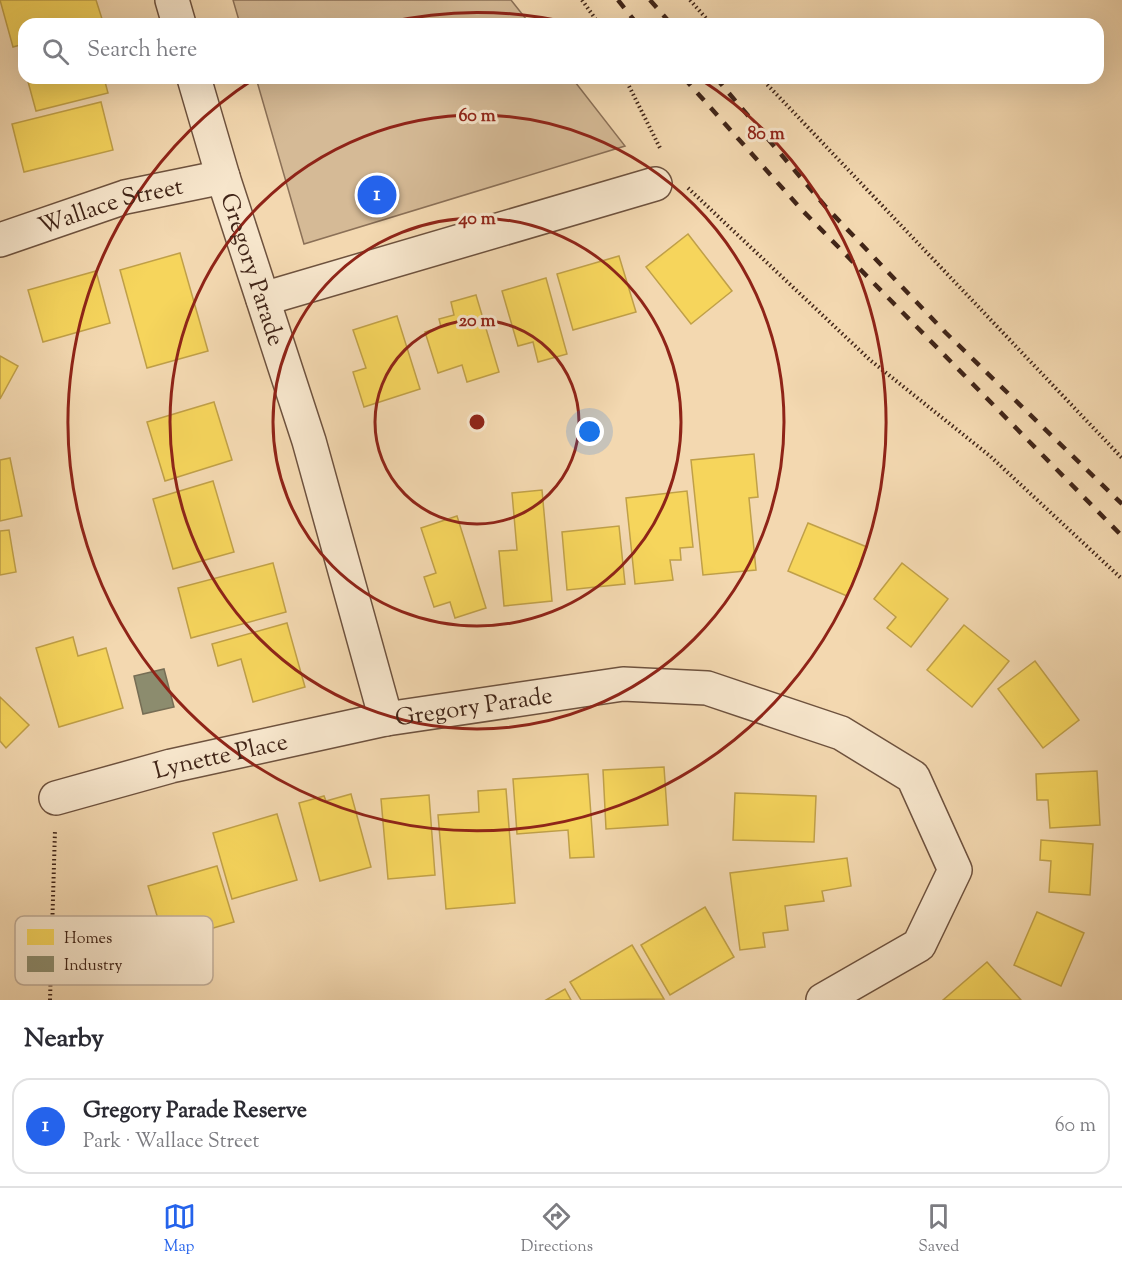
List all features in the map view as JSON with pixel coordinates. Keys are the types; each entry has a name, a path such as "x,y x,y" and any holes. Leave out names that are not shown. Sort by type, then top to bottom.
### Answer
{"street":[{"path":"172,0 177,18"},
{"name":"Gregory Parade","path":"196,84 223,177 309,441 386,719 623,684 707,688 841,733 913,777 955,870 919,945 823,1000"},
{"name":"Wallace Street","path":"0,240 125,197 223,177"},
{"path":"263,299 665,180"},
{"name":"Lynette Place","path":"56,798 171,766 386,719"}],"path":[{"path":"582,0 595,18"},
{"path":"690,0 706,18"},
{"path":"627,84 665,180 870,360 990,456 1122,579"},
{"path":"766,84 1122,458"},
{"path":"52,916 56,798"},
{"path":"50,985 50,1000"}],"shaded area":[{"path":"233,0 511,0 525,18 238,18"},
{"path":"258,84 577,84 625,146 304,244"}],"building: Homes":[{"path":"0,0 96,0 102,18 18,18 18,46 13,47"},
{"path":"29,84 106,84 108,93 36,111"},
{"path":"101,102 113,150 24,172 12,124"},
{"path":"688,234 732,291 691,324 646,267"},
{"path":"180,253 208,351 147,368 120,270"},
{"path":"619,256 636,312 573,330 557,274"},
{"path":"96,271 110,323 43,342 28,290"},
{"path":"546,278 567,354 538,362 533,342 518,346 502,291"},
{"path":"476,295 499,372 467,382 462,365 438,373 425,332 441,327 439,319 454,315 451,302"},
{"path":"397,316 420,389 364,407 353,372 366,368 353,330"},
{"path":"0,356 18,366 0,399"},
{"path":"214,402 232,460 165,481 147,422"},
{"path":"754,454 758,497 749,498 756,570 703,575 691,460"},
{"path":"10,458 22,516 0,521 0,460"},
{"path":"213,481 234,552 173,569 153,499"},
{"path":"542,490 552,601 504,606 499,551 517,550 512,493"},
{"path":"687,491 693,547 680,548 681,560 670,560 673,580 635,584 626,498"},
{"path":"457,516 486,608 455,618 450,602 434,607 424,577 436,573 421,528"},
{"path":"808,523 867,547 847,596 788,571"},
{"path":"619,526 625,584 567,590 562,532"},
{"path":"9,530 16,572 0,575 0,531"},
{"path":"273,563 286,612 191,638 178,588"},
{"path":"902,563 948,599 911,647 887,628 896,617 874,599"},
{"path":"287,623 305,687 253,702 241,659 218,666 212,644"},
{"path":"964,625 1009,661 972,707 927,670"},
{"path":"73,637 78,656 106,648 123,708 59,727 36,648"},
{"path":"1035,661 1079,720 1043,748 998,689"},
{"path":"0,697 29,725 6,748 0,741"},
{"path":"664,767 668,825 606,829 603,770"},
{"path":"1097,771 1100,825 1050,828 1048,800 1037,800 1036,774"},
{"path":"588,774 594,857 570,858 568,830 517,834 513,779"},
{"path":"506,789 515,903 446,909 438,815 479,812 478,791"},
{"path":"735,793 816,796 814,842 733,840"},
{"path":"351,794 371,867 320,881 299,803 324,796 326,801"},
{"path":"429,795 435,875 388,879 381,799"},
{"path":"277,814 297,880 232,899 213,833"},
{"path":"1041,840 1093,844 1090,895 1049,892 1051,861 1040,860"},
{"path":"847,858 851,886 822,891 824,901 785,906 788,930 763,933 765,947 740,950 730,873"},
{"path":"217,866 234,922 213,928 213,916 157,916 148,886"},
{"path":"705,907 734,957 670,995 641,945"},
{"path":"1037,912 1084,933 1061,986 1014,965"},
{"path":"632,945 664,999 581,1000 570,982"},
{"path":"987,962 1021,1000 943,1000"},
{"path":"565,989 571,1000 546,1000"}],"building: Industry":[{"path":"164,669 174,707 143,714 134,676"}],"railway":[{"path":"618,0 632,18"},
{"path":"650,0 666,18"},
{"path":"689,84 802,210 1122,536"},
{"path":"721,84 825,206 946,333 1122,504"}],"place":[{"name":"Gregory Parade Reserve","path":"377,195"}]}
